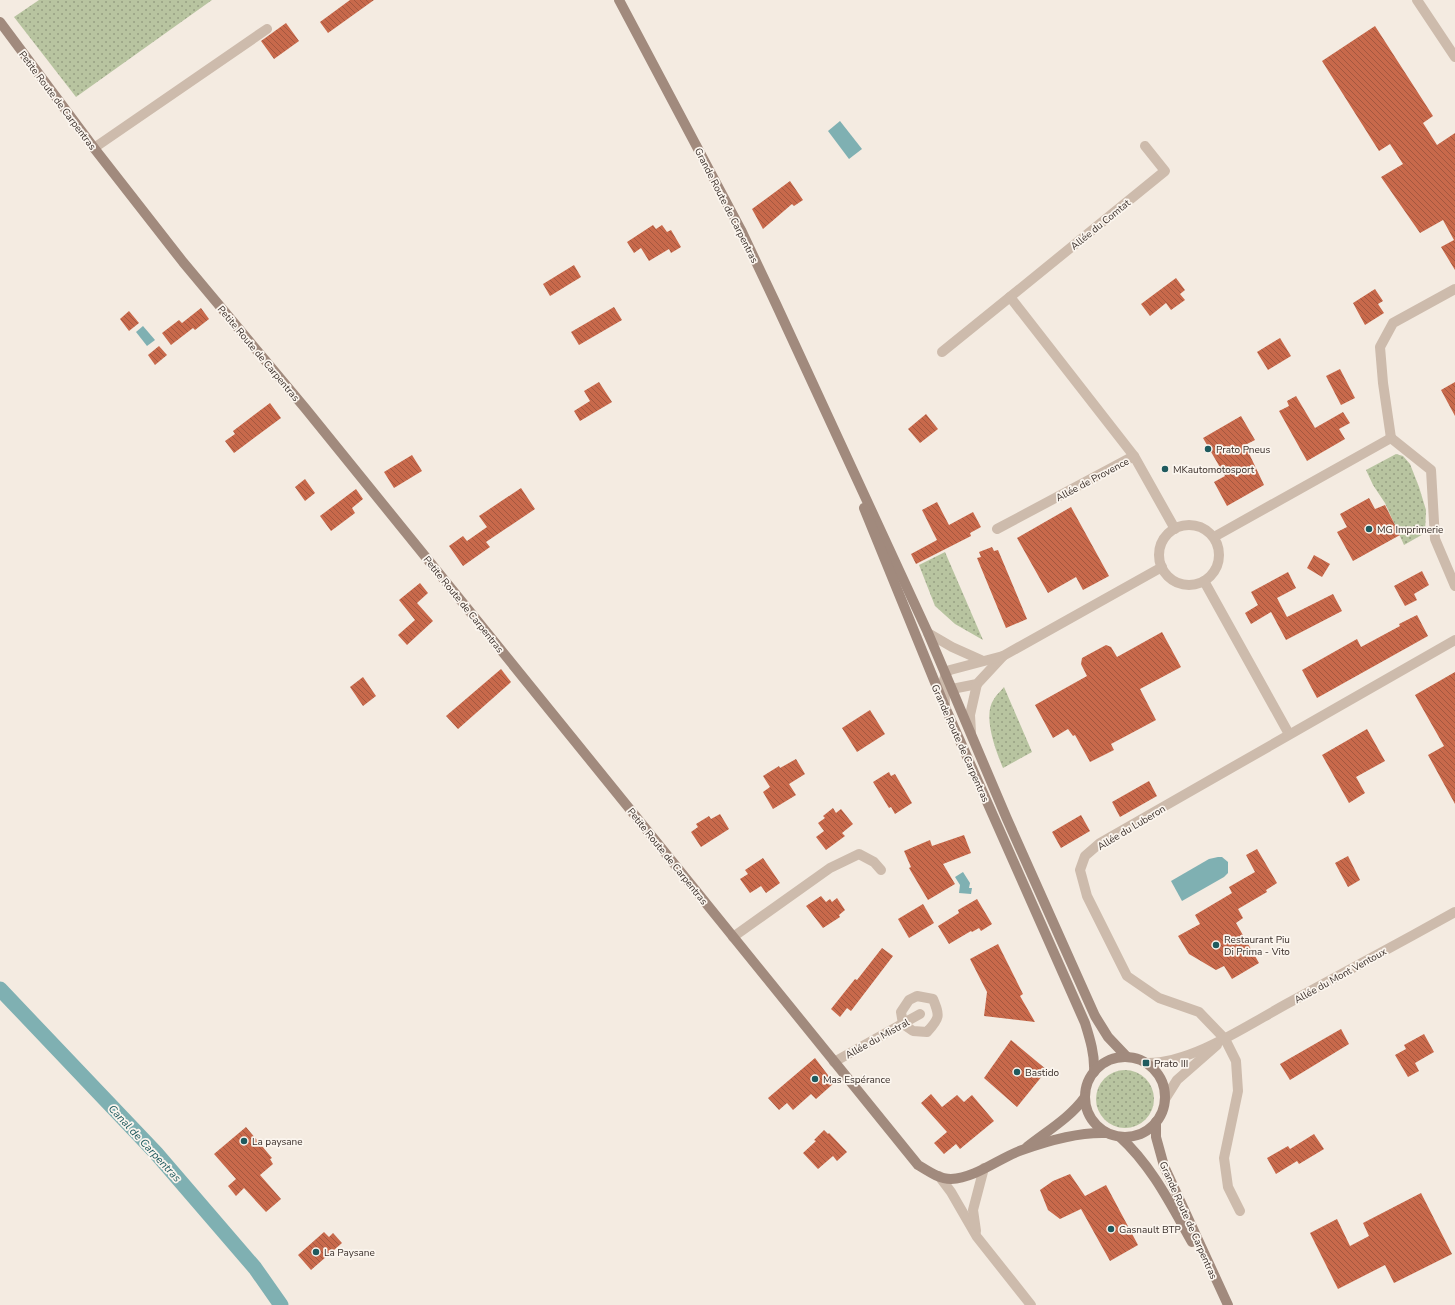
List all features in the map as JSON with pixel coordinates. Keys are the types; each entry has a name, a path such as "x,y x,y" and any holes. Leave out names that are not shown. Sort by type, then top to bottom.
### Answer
{"main road":[{"name":"Grande Route de Carpentras","path":"619,0 741,230 928,632 946,673 948,688 971,732 1094,1016 1108,1037 1127,1057 1146,1063"},
{"name":"Petite Route de Carpentras","path":"0,22 94,148 183,262 305,408 918,1165 939,1176 950,1179 964,1177 1022,1150 1088,1132 1106,1133"},
{"name":"Grande Route de Carpentras","path":"826,413 945,707 1085,1023 1094,1061 1094,1072 1087,1083 1085,1096 1087,1111 1094,1124 1106,1133 1120,1137 1134,1136 1146,1131 1156,1122 1162,1111 1165,1099"},
{"path":"1094,1072 1109,1061 1127,1057"},
{"path":"1146,1063 1157,1073 1163,1085 1165,1099"},
{"name":"Petite Route de Carpentras","path":"1022,1150 1068,1116 1085,1096"},
{"name":"Grande Route de Carpentras","path":"1156,1122 1156,1137 1164,1166 1222,1294"},
{"name":"Grande Route de Carpentras","path":"1120,1137 1137,1152 1151,1172 1228,1305"}],"street":[{"path":"1417,0 1455,57"},
{"path":"94,148 267,29"},
{"name":"Allée du Comtat","path":"942,352 1165,171 1145,146"},
{"path":"1455,289 1393,323 1380,347 1383,383 1391,438 1431,470 1435,539 1455,586"},
{"path":"1010,297 1134,456"},
{"path":"1214,537 1391,438"},
{"name":"Allée de Provence","path":"997,529 1134,456 1175,528"},
{"path":"1183,525 1196,526 1208,531 1214,537 1218,546 1219,556 1217,566 1212,574 1204,581 1194,584 1184,584 1175,581 1167,575 1162,567 1160,549 1168,534 1175,528 1183,525"},
{"path":"971,732 970,714 977,684 1003,656 1162,567"},
{"path":"1204,581 1289,734"},
{"path":"928,632 952,647 982,660"},
{"name":"Allée du Luberon","path":"1240,1211 1228,1187 1224,1158 1238,1091 1236,1061 1225,1039 1200,1012 1159,998 1127,976 1086,896 1080,870 1085,856 1100,843 1455,640"},
{"path":"919,643 948,688 945,707"},
{"path":"946,673 982,660 1003,656"},
{"path":"948,688 977,684"},
{"path":"733,937 830,868 859,854 874,862 881,870"},
{"name":"Allée du Mont Ventoux","path":"1146,1063 1158,1064 1181,1057 1225,1039 1455,912"},
{"name":"Allée du Mistral","path":"834,1062 920,1014"},
{"name":"Allée du Mont Ventoux","path":"1165,1099 1177,1080 1225,1039"},
{"path":"977,1237 973,1210 984,1168"},
{"name":"Petite Route de Carpentras","path":"939,1176 951,1192 977,1237 1031,1305"}],"green space":[{"path":"39,0 212,0 76,97 14,17"},
{"path":"1396,454 1403,456 1410,464 1426,510 1425,533 1404,545 1385,503 1373,485 1366,470"},
{"path":"945,552 983,640 955,624 935,606 919,565"},
{"path":"1004,687 1032,752 1003,768 991,734 989,715 994,699"},
{"path":"1119,1070 1131,1070 1146,1078 1154,1093 1154,1105 1146,1120 1131,1128 1119,1128 1104,1120 1096,1105 1096,1093 1104,1078"}],"water":[{"path":"840,121 862,149 849,159 828,131"},
{"path":"143,326 155,340 147,346 136,332"},
{"path":"1222,857 1228,862 1228,873 1224,877 1182,901 1171,881 1209,859"},
{"path":"963,872 970,883 969,888 972,888 971,894 959,893 960,885 955,877"}],"building":[{"path":"350,0 374,0 328,33 320,22"},
{"path":"286,23 299,41 274,59 261,41"},
{"path":"1375,26 1433,116 1423,123 1437,145 1455,133 1455,270 1441,247 1454,240 1443,220 1420,233 1381,177 1403,164 1390,144 1379,151 1322,61"},
{"path":"790,181 803,200 794,206 792,204 763,229 752,209"},
{"path":"653,225 656,229 662,225 667,232 671,230 681,247 671,253 669,249 649,261 641,248 634,253 627,242"},
{"path":"574,265 581,277 550,296 543,284"},
{"path":"1176,278 1185,290 1180,294 1185,300 1171,310 1166,303 1150,316 1141,304"},
{"path":"1375,289 1383,301 1378,304 1384,313 1365,325 1353,303"},
{"path":"614,307 622,320 579,345 571,332"},
{"path":"201,308 209,319 195,330 193,328 171,345 162,333 179,320 182,323"},
{"path":"129,311 139,323 129,331 120,319"},
{"path":"1280,338 1291,356 1268,370 1257,352"},
{"path":"159,346 167,355 155,365 148,355"},
{"path":"1340,369 1355,398 1341,405 1326,376"},
{"path":"599,382 612,402 580,421 574,411 590,401 584,391"},
{"path":"1455,382 1455,416 1441,390"},
{"path":"1296,396 1315,428 1343,412 1350,423 1339,429 1345,439 1307,461 1279,411 1289,406 1287,401"},
{"path":"270,403 281,418 234,453 225,441 235,434 233,431"},
{"path":"926,414 938,429 920,443 908,429"},
{"path":"1241,416 1255,440 1245,445 1264,485 1227,506 1214,482 1225,476 1203,438"},
{"path":"412,455 422,471 394,488 384,472"},
{"path":"305,479 315,493 305,501 295,487"},
{"path":"521,488 535,509 486,542 490,547 463,566 449,546 463,536 467,541 487,527 479,516"},
{"path":"356,489 363,499 352,508 355,513 331,531 320,516"},
{"name":"MG Imprimerie","path":"1369,498 1375,509 1385,505 1400,535 1353,561 1337,532 1347,527 1340,514"},
{"path":"937,502 949,525 973,512 981,527 970,533 971,536 916,564 911,554 937,540 922,510"},
{"path":"1071,507 1109,576 1083,590 1076,577 1048,593 1017,538"},
{"path":"992,547 994,551 998,550 1027,619 1006,628 977,558 981,557 979,552"},
{"path":"1314,555 1330,564 1322,577 1307,568"},
{"path":"1422,571 1429,585 1414,594 1417,600 1405,606 1394,586"},
{"path":"1288,572 1296,588 1277,598 1287,617 1333,594 1342,611 1286,640 1271,612 1251,624 1245,613 1258,605 1251,592"},
{"path":"420,583 428,593 417,603 433,621 407,645 398,635 415,620 399,600"},
{"path":"1417,615 1428,636 1317,698 1302,670 1357,639 1361,647"},
{"path":"1162,632 1181,667 1140,689 1156,720 1111,744 1114,750 1090,762 1075,735 1073,736 1068,729 1053,738 1035,705 1087,676 1081,664 1082,658 1106,645 1111,647 1117,657"},
{"path":"501,669 511,682 458,729 446,716"},
{"path":"1455,672 1455,804 1428,755 1444,746 1415,695"},
{"path":"363,677 376,696 363,706 350,687"},
{"path":"870,710 885,734 857,752 842,728"},
{"path":"1367,729 1385,761 1356,777 1365,793 1349,803 1322,755"},
{"path":"796,759 805,774 789,784 796,795 773,809 763,792 770,787 763,776 779,766 780,768"},
{"path":"889,772 891,776 895,774 912,803 895,814 891,807 889,808 873,782"},
{"path":"1149,781 1157,796 1120,817 1112,802"},
{"path":"833,808 836,813 841,809 853,824 842,833 845,836 826,850 816,837 824,831 818,823 825,818 823,816"},
{"path":"720,814 729,829 701,847 691,832 698,827 696,824 709,816 711,819"},
{"path":"1081,815 1090,831 1061,848 1052,832"},
{"path":"964,835 971,853 943,864 955,884 928,900 909,868 911,867 904,851 930,840 932,846"},
{"name":"Restaurant Piu Di Prima - Vito","path":"1257,849 1277,883 1266,890 1267,892 1238,909 1243,918 1236,923 1259,963 1232,979 1224,966 1216,970 1189,954 1178,936 1200,924 1195,915 1232,893 1229,887 1255,872 1246,855"},
{"path":"1348,856 1360,880 1348,887 1335,863"},
{"path":"763,858 780,883 766,893 761,886 750,893 740,879 748,874 745,870"},
{"path":"821,896 826,902 830,899 832,902 837,898 845,910 839,915 840,917 823,928 806,906"},
{"path":"977,899 992,924 981,931 979,928 972,932 971,931 949,944 938,926 959,913 958,910"},
{"path":"923,904 934,923 909,938 898,919"},
{"path":"998,944 1023,994 1020,996 1035,1022 984,1016 987,992 970,959"},
{"path":"882,948 893,956 851,1011 847,1008 840,1017 831,1009 855,979 857,980"},
{"path":"1341,1029 1349,1044 1290,1080 1280,1064"},
{"path":"1424,1034 1434,1052 1415,1063 1419,1071 1408,1077 1395,1055 1406,1049 1404,1045"},
{"name":"Bastido","path":"1011,1040 1047,1070 1017,1107 984,1078"},
{"path":"815,1058 834,1083 816,1099 811,1094 793,1110 787,1103 779,1110 768,1098"},
{"path":"931,1094 942,1107 957,1095 964,1102 972,1095 994,1121 960,1149 956,1144 944,1154 934,1143 947,1132 921,1103"},
{"path":"246,1127 272,1158 270,1159 273,1164 260,1175 281,1199 266,1212 244,1188 236,1196 228,1186 236,1179 214,1154"},
{"path":"824,1130 828,1134 829,1133 847,1152 837,1161 833,1156 818,1169 803,1153 816,1141 814,1140"},
{"path":"1314,1134 1324,1149 1299,1164 1297,1161 1276,1174 1267,1158 1288,1146 1290,1149"},
{"name":"Gasnault BTP","path":"1070,1174 1085,1196 1106,1185 1138,1245 1110,1261 1081,1209 1060,1219 1048,1210 1040,1190 1053,1181"},
{"path":"1421,1193 1452,1254 1394,1283 1385,1265 1338,1289 1310,1233 1337,1219 1350,1246 1369,1236 1363,1223"},
{"name":"La Paysane","path":"324,1232 329,1237 333,1233 342,1243 311,1270 298,1255"}],"waterway":[{"name":"Canal de Carpentras","path":"0,989 156,1153 255,1268 281,1305"}],"place":[{"name":"Prato Pneus","path":"1208,449"},
{"name":"MKautomotosport","path":"1165,469"},
{"name":"MG Imprimerie","path":"1369,529"},
{"name":"Restaurant Piu Di Prima - Vito","path":"1216,945"},
{"name":"Prato III","path":"1146,1063"},
{"name":"Bastido","path":"1017,1072"},
{"name":"Mas Espérance","path":"815,1079"},
{"name":"La paysane","path":"244,1141"},
{"name":"Gasnault BTP","path":"1111,1229"},
{"name":"La Paysane","path":"316,1252"}]}
